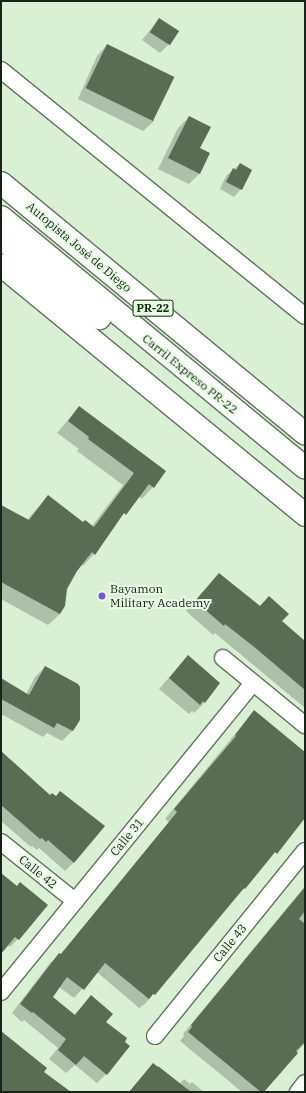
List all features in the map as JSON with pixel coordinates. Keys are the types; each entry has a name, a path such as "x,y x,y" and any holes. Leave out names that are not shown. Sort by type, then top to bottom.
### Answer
{"highway":[{"name":"Autopista José de Diego","path":"1,183 305,434"},
{"name":"Carril Expreso PR-22","path":"1,217 305,468"},
{"name":"Carril Expreso PR-22","path":"1,238 71,296 305,481"},
{"path":"1,265 305,515"}],"street":[{"path":"1,70 305,316"},
{"path":"223,658 305,725"},
{"name":"Calle 31","path":"1,992 253,683"},
{"name":"Calle 42","path":"1,842 75,901"},
{"name":"Calle 43","path":"155,1036 305,851"},
{"path":"298,1092 305,1083"}],"building":[{"path":"159,18 179,31 170,45 150,32"},
{"path":"107,44 174,77 153,121 86,88"},
{"path":"189,116 211,127 200,148 210,153 200,174 168,158"},
{"path":"240,163 252,170 242,190 226,182 233,168 236,170"},
{"path":"79,406 166,471 154,488 149,484 126,515 124,513 95,555 92,552 77,571 67,589 65,606 60,614 1,582 1,505 29,520 48,495 83,522 85,520 94,527 134,473 88,439 89,437 68,421"},
{"path":"219,573 260,606 269,596 289,614 282,621 305,641 305,690 253,646 225,624 224,626 195,601"},
{"path":"188,655 220,683 205,703 203,701 200,705 169,678"},
{"path":"45,666 78,684 80,687 80,720 73,731 57,723 54,728 1,699 1,678 29,695"},
{"path":"254,710 305,752 305,818 277,854 275,852 155,995 153,994 149,999 105,963 84,990 67,977 53,997 75,1015 91,995 113,1014 106,1022 127,1038 125,1042 130,1046 107,1075 84,1056 76,1065 58,1050 66,1039 33,1012 32,1013 20,1004 59,953 61,954 177,812 174,809 236,736 235,735"},
{"path":"1,751 50,795 52,793 56,796 60,791 105,826 74,863 48,840 46,842 42,838 40,839 1,805"},
{"path":"1,873 17,886 20,882 48,905 19,940 15,937 1,954"},
{"path":"305,887 305,911 299,919 305,924 305,1042 296,1051 298,1053 264,1092 261,1092 188,1032 192,1027 191,1025"},
{"path":"1,1031 47,1068 44,1072 71,1092 1,1092"},
{"path":"153,1063 158,1066 191,1092 129,1092"}],"place":[{"name":"Bayamon Military Academy","path":"102,596"}]}
